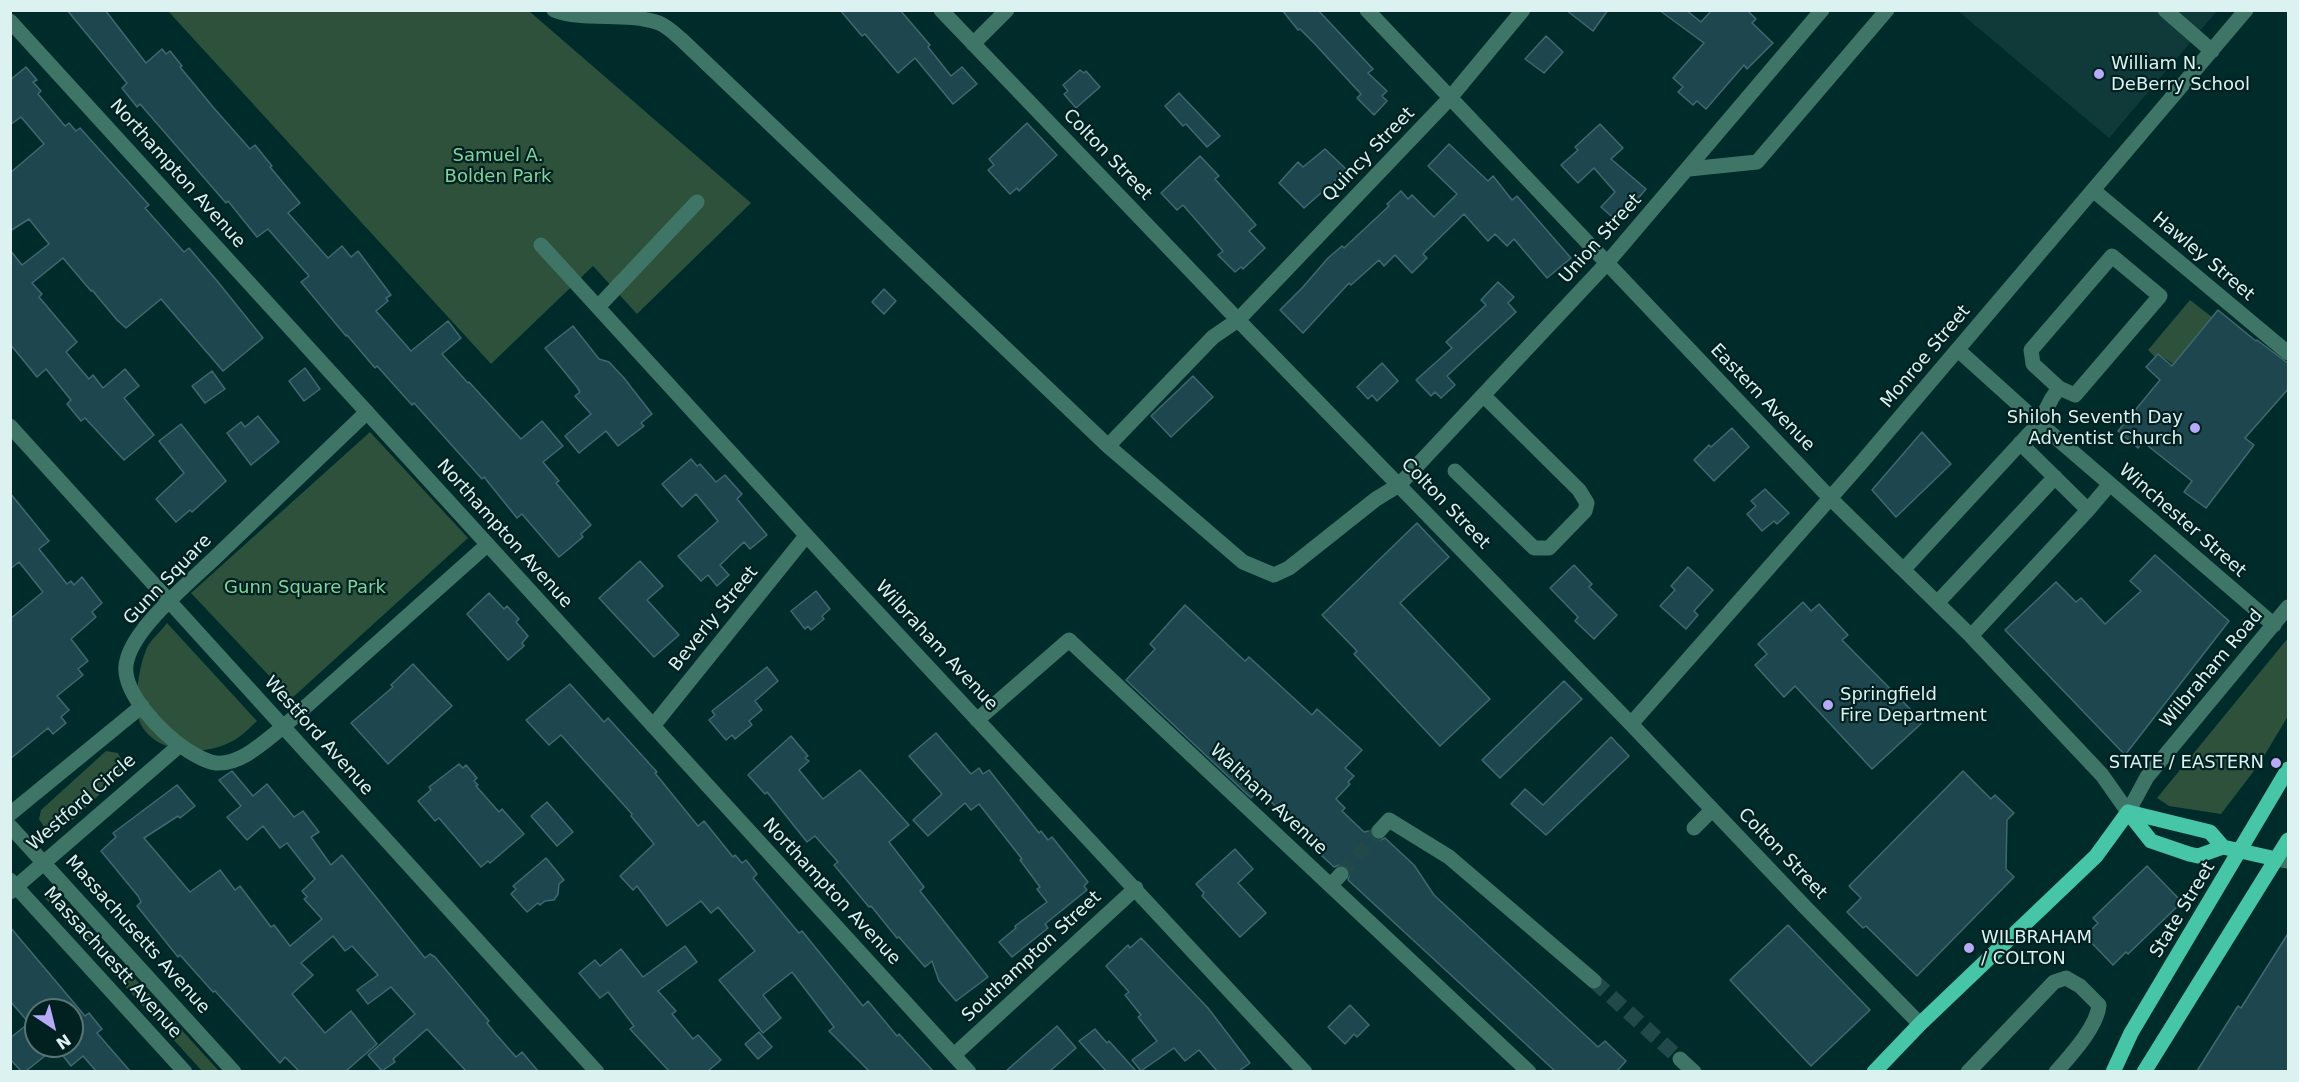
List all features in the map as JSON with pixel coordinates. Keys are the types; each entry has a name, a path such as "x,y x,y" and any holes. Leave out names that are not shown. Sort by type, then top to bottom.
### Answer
{"main road":[{"name":"State Street","path":"2113,1071 2131,1033 2289,769"},
{"name":"Eastern Avenue","path":"2128,812 2151,841 2198,856 2223,847 2282,860"},
{"name":"Eastern Avenue","path":"2128,812 2210,832 2223,847"},
{"name":"Wilbraham Road","path":"1874,1071 2096,856 2128,812"},
{"path":"2144,1071 2282,860 2289,840"}],"street":[{"path":"10,14 14,10"},
{"path":"554,10 565,14 633,13 660,23 682,40 1108,446"},
{"name":"Colton Street","path":"941,10 1920,1024"},
{"path":"974,44 1007,10"},
{"name":"Eastern Avenue","path":"1367,10 1830,498 1971,636 2102,775 2128,812"},
{"name":"Quincy Street","path":"1108,446 1213,337 1238,320 1450,98 1523,10"},
{"name":"Union Street","path":"1108,446 1244,562 1274,575 1289,568 1376,499 1399,485 1607,263 1822,10"},
{"path":"1689,169 1757,162 1887,10"},
{"path":"2165,10 2212,51"},
{"name":"Monroe Street","path":"1631,724 1958,350 2246,10"},
{"name":"Northampton Avenue","path":"10,21 969,1071"},
{"name":"Hawley Street","path":"2093,190 2289,353"},
{"path":"598,307 697,202"},
{"name":"Wilbraham Avenue","path":"541,245 806,536 1305,1071"},
{"path":"2112,256 2160,296 2075,395 2060,388 2033,364 2031,350 2112,256"},
{"name":"Winchester Street","path":"1958,350 2039,423 2274,625"},
{"path":"1904,569 2039,423 2060,388"},
{"path":"1455,471 1534,548 1549,548 1585,511 1587,503 1579,490 1483,395"},
{"name":"Gunn Square","path":"367,412 170,602 139,636 127,660 127,677 141,706 158,726 180,745 208,761 217,763 226,762 258,747 487,545"},
{"name":"Westford Avenue","path":"10,426 597,1071"},
{"path":"2020,443 2088,510"},
{"path":"1938,602 2055,477"},
{"path":"1971,636 2110,484"},
{"name":"Beverly Street","path":"653,726 806,536"},
{"name":"Wilbraham Road","path":"2128,812 2147,777 2289,607"},
{"name":"Waltham Avenue","path":"977,720 1069,640 1336,879 1529,1071"},
{"name":"Westford Circle","path":"10,814 141,706"},
{"name":"Westford Circle","path":"12,886 44,862 180,745"},
{"path":"1694,828 1712,810"},
{"path":"1379,831 1389,820 1449,857 1594,981"},
{"name":"Massachusetts Avenue","path":"10,826 234,1071"},
{"name":"Massachuestt Avenue","path":"12,886 185,1071"},
{"name":"Southampton Street","path":"954,1055 1136,888"},
{"path":"1968,1071 2055,982 2066,978 2080,986 2098,1005 2098,1016 2072,1055 2056,1071"},
{"path":"1680,1059 1694,1071"}],"shaded area":[{"name":"William N. DeBerry School","path":"1958,11 2217,11 2109,138"}],"green space":[{"name":"Samuel A. Bolden Park","path":"168,11 529,11 751,203 637,314 593,266 491,364"},
{"path":"2190,300 2212,317 2173,364 2158,354 2155,357 2148,350"},
{"name":"Gunn Square Park","path":"370,432 468,538 291,699 191,593"},
{"path":"167,623 257,721 225,745 198,751 172,748 149,735 141,725 138,717 137,696 142,661 149,644"},
{"path":"2288,638 2288,716 2260,763 2221,814 2169,806 2157,798"},
{"path":"106,751 118,753 122,761 122,773 75,818 56,832 44,827 39,819 41,810"},
{"path":"51,889 59,895 219,1071 202,1071 43,896"}],"building":[{"path":"67,10 105,10 146,63 162,49 166,54 170,51 182,66 180,67 250,149 255,145 272,166 270,167 300,203 288,213 328,258 342,246 351,257 358,251 391,295 386,298 388,301 376,311 411,351 448,321 461,338 442,354 468,383 521,439 542,421 563,446 543,462 559,481 556,483 591,525 581,534 583,537 559,557 522,514 517,518 484,477 482,479 414,403 412,405 346,336 301,282 309,276 268,229 257,237 228,201 226,203 140,104 137,107 122,88 127,83"},
{"path":"840,10 900,10 930,45 928,47 951,76 962,67 977,84 953,104 915,58 898,73 865,34 862,36"},
{"path":"1282,10 1318,10 1373,69 1368,73 1387,91 1382,96 1387,101 1374,115 1357,98 1361,94 1314,43 1300,29 1298,30"},
{"path":"1566,10 1608,10 1593,31"},
{"path":"1659,10 1686,10 1701,22 1712,10 1747,10 1756,19 1752,23 1773,43 1747,69 1744,65 1706,109 1697,101 1693,105 1678,92 1683,87 1673,78 1704,43"},
{"path":"1546,36 1563,52 1544,73 1525,59"},
{"path":"26,67 37,80 33,82 41,91 38,94 65,126 69,123 76,131 80,128 149,205 145,208 184,252 189,248 263,338 223,371 161,299 126,328 63,258 32,283 42,294 39,297 77,342 66,352 89,379 93,375 103,388 125,369 139,386 124,398 154,435 124,460 85,418 81,421 67,404 71,400 46,369 37,377 10,344 10,250 22,265 49,244 29,219 10,231 10,173 44,144 21,117 10,125 10,80"},
{"path":"1080,70 1084,73 1086,71 1100,87 1076,108 1064,94 1068,91 1063,85"},
{"path":"1179,93 1220,136 1207,147 1165,106"},
{"path":"1027,123 1057,155 1019,191 1017,188 1010,194 988,170 994,165 989,159"},
{"path":"1600,124 1623,148 1611,159 1646,189 1618,222 1601,207 1615,192 1594,168 1578,183 1561,165 1578,150 1575,147"},
{"path":"1449,144 1488,181 1493,176 1512,200 1517,196 1571,258 1547,278 1514,239 1507,246 1495,234 1488,241 1464,214 1423,254 1427,258 1412,273 1395,255 1384,266 1379,260 1351,285 1349,283 1303,333 1280,310 1328,258 1342,246 1344,248 1389,206 1387,204 1401,191 1408,199 1412,195 1434,217 1457,194 1428,166"},
{"path":"1325,149 1347,170 1304,208 1279,183 1298,162 1303,167"},
{"path":"1200,156 1219,176 1215,179 1256,225 1249,231 1265,248 1243,269 1241,267 1235,272 1218,255 1223,251 1183,205 1177,210 1161,193"},
{"path":"1498,282 1514,297 1508,303 1516,312 1447,376 1455,385 1441,398 1435,392 1431,396 1416,380 1452,348 1446,342 1486,305 1481,300"},
{"path":"884,289 896,301 884,314 872,302"},
{"path":"2218,310 2289,364 2289,388 2245,438 2254,445 2206,508 2184,492 2192,481 2143,442 2138,448 2118,431 2160,380 2146,367 2158,354 2172,366"},
{"path":"573,326 599,359 609,362 624,378 652,414 641,423 644,426 618,446 606,431 579,453 565,436 591,414 575,396 580,392 577,387 545,348"},
{"path":"1382,363 1398,381 1377,401 1372,395 1368,399 1357,387"},
{"path":"305,368 320,389 304,401 289,381"},
{"path":"212,371 225,389 205,403 192,386"},
{"path":"1193,376 1213,397 1171,437 1151,416"},
{"path":"258,416 279,442 251,465 227,433 241,422 245,427"},
{"path":"181,424 226,481 192,512 190,510 176,522 156,499 184,473 159,441"},
{"path":"1732,428 1749,447 1714,481 1694,460 1709,445 1711,447"},
{"path":"1922,432 1951,464 1896,517 1872,490"},
{"path":"691,459 697,466 700,464 716,482 725,475 742,494 737,499 767,535 750,549 744,542 720,565 729,575 717,586 708,575 701,581 678,556 718,521 696,494 682,507 662,484"},
{"path":"1765,489 1789,513 1777,524 1774,521 1762,531 1747,514 1756,506 1751,501"},
{"path":"10,493 49,541 39,549 67,584 71,581 74,585 82,577 102,603 92,612 96,617 71,639 88,661 78,669 83,675 57,696 69,710 61,717 66,723 53,734 48,728 10,759 10,619 43,592 19,562 10,569"},
{"path":"1417,523 1449,557 1400,603 1490,699 1440,746 1354,654 1357,651 1322,615"},
{"path":"2155,555 2229,621 2125,755 2005,630 2056,582 2076,602 2081,598 2105,624 2141,591 2130,581"},
{"path":"640,561 663,586 647,600 679,635 654,657 599,598"},
{"path":"1574,565 1592,584 1589,587 1617,615 1594,639 1575,621 1578,617 1550,588"},
{"path":"1688,567 1713,590 1694,611 1698,615 1686,629 1660,606 1675,590 1671,586"},
{"path":"816,591 830,609 822,616 824,619 811,630 808,626 805,629 791,611"},
{"path":"489,593 504,609 507,606 519,619 516,622 528,636 522,643 524,646 508,660 467,614"},
{"path":"1803,602 1811,611 1819,604 1848,635 1842,640 1923,722 1872,769 1795,686 1784,697 1755,665 1767,654 1758,644"},
{"path":"1185,605 1245,661 1249,657 1312,715 1317,709 1362,750 1345,768 1354,776 1336,799 1345,808 1342,811 1364,832 1369,831 1373,839 1378,841 1385,838 1414,865 1434,895 1598,1047 1605,1041 1626,1061 1617,1071 1555,1071 1348,880 1350,872 1347,866 1342,864 1334,867 1309,844 1312,840 1258,790 1251,798 1126,680 1155,649 1150,644"},
{"path":"413,664 452,706 388,764 351,723 393,687 391,685"},
{"path":"767,667 778,681 755,701 762,710 749,721 752,725 735,739 732,735 726,740 709,720 715,715 712,711"},
{"path":"1564,681 1582,699 1500,778 1482,760"},
{"path":"570,684 604,722 608,718 657,772 655,773 698,826 704,821 733,857 735,855 742,863 746,860 757,874 753,878 799,933 802,931 863,1006 868,1001 897,1036 899,1034 933,1071 869,1071 829,1031 834,1027 792,972 763,995 781,1018 763,1033 719,980 755,951 718,907 711,913 701,901 667,926 637,886 633,890 620,876 654,844 631,816 632,814 561,735 549,745 526,720"},
{"path":"936,733 971,774 979,768 983,774 989,770 1039,833 1041,831 1048,840 1052,837 1088,882 1084,886 1087,890 1045,924 1048,928 1012,957 999,942 1016,928 1015,926 1047,902 1037,889 1040,887 1020,860 1022,859 979,804 971,810 965,803 928,836 913,820 942,794 909,756"},
{"path":"791,736 808,756 805,758 809,761 799,770 823,799 860,770 909,825 889,842 924,887 920,891 988,977 956,1001 939,981 932,961 925,967 871,906 869,907 834,865 838,862 815,836 807,842 767,792 765,794 748,775"},
{"path":"1611,737 1629,756 1546,835 1511,804 1525,789 1543,805"},
{"path":"459,764 463,768 466,765 477,778 474,781 478,785 476,786 499,812 502,809 524,834 490,863 488,861 481,867 439,818 435,821 418,801 431,790 429,787"},
{"path":"232,771 253,796 267,784 294,817 303,811 319,832 311,837 331,865 342,855 425,958 430,954 435,957 516,1057 522,1052 538,1071 466,1071 427,1029 393,1059 395,1062 382,1071 368,1055 415,1014 391,987 368,1004 357,990 378,975 352,946 345,951 333,936 301,963 313,975 292,994 325,1033 351,1011 377,1044 346,1071 299,1071 285,1057 280,1063 215,991 213,992 180,955 178,957 137,906 141,902 138,896 101,851 116,837 113,833 177,785 195,806 180,818 178,816 144,838 190,892 220,870 235,890 240,886 271,927 274,925 290,946 322,919 304,899 307,897 302,891 315,879 287,843 280,848 263,826 247,840 227,817 241,806 219,780"},
{"path":"1963,771 1991,799 1995,795 2014,813 2007,820 2006,869 2014,877 1917,976 1866,926 1863,928 1847,912 1861,898 1849,886"},
{"path":"547,802 573,832 557,846 531,816"},
{"path":"1235,849 1253,869 1238,883 1266,913 1240,937 1202,896 1204,893 1196,884"},
{"path":"546,858 564,880 559,884 558,894 554,900 545,901 540,905 538,903 527,912 511,894 516,889 513,886"},
{"path":"2147,866 2182,902 2128,954 2126,952 2113,965 2085,936 2098,923 2093,918"},
{"path":"1788,925 1870,1010 1811,1066 1730,980"},
{"path":"10,927 70,998 24,998 24,1017 10,1001"},
{"path":"2289,932 2289,1071 2197,1071 2238,1006 2241,1008"},
{"path":"1141,938 1208,1008 1250,1063 1239,1071 1217,1071 1199,1050 1185,1061 1174,1048 1141,1071 1132,1060 1157,1041 1138,1017 1141,1015 1125,995 1129,992 1106,966 1128,945 1130,948"},
{"path":"685,946 697,962 658,991 676,1011 672,1014 693,1039 698,1035 721,1060 708,1071 669,1071 630,1029 634,1026 608,992 600,998 579,973 595,960 600,966 621,949 643,977"},
{"path":"1350,1005 1369,1025 1357,1037 1354,1034 1345,1044 1328,1027"},
{"path":"89,1013 102,1029 97,1033 130,1071 96,1071 84,1057 84,1015"},
{"path":"1057,1026 1076,1048 1050,1071 1006,1071"},
{"path":"24,1027 24,1058 42,1058 26,1071 21,1071 10,1059 10,1038"},
{"path":"1095,1029 1136,1071 1106,1071 1079,1041"},
{"path":"759,1032 772,1047 758,1059 745,1044"},
{"path":"65,1058 81,1058 71,1066"}],"tunnel":[{"path":"1341,874 1379,831"},
{"path":"1594,981 1680,1059"}],"place":[{"name":"William N. DeBerry School","path":"2099,74"},
{"name":"Shiloh Seventh Day Adventist Church","path":"2195,428"},
{"name":"Springfield Fire Department","path":"1828,705"},
{"name":"STATE / EASTERN","path":"2276,763"},
{"name":"WILBRAHAM / COLTON","path":"1969,948"}]}
